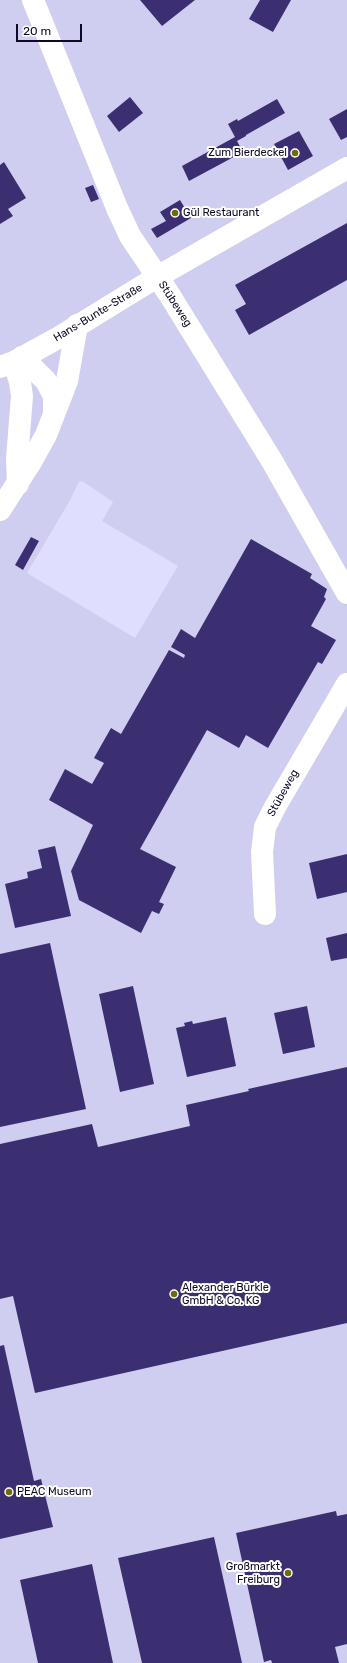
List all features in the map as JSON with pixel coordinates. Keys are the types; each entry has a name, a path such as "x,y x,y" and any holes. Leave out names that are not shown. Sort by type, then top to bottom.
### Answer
{"street":[{"name":"Stübeweg","path":"33,0 117,208 130,236 188,323 272,460 347,593"},
{"name":"Hans-Bunte-Straße","path":"0,379 12,362 347,168"},
{"path":"0,510 18,484 46,435 67,381 77,325"},
{"path":"12,362 46,381 54,396 54,415"},
{"path":"12,362 20,382 22,396 17,459 18,484"},
{"path":"0,441 17,459"},
{"name":"Stübeweg","path":"265,914 262,852 265,827 274,807 347,684"}],"shaded area":[{"path":"0,0 347,0 347,1663 0,1663","holes":["82,481 113,502 102,521 178,566 135,638 27,573 69,502 79,482","31,537 39,542 23,570 15,565"]}],"building":[{"path":"140,0 195,0 162,26"},
{"path":"260,0 291,0 273,32 249,19"},
{"path":"130,97 143,113 119,132 107,116"},
{"path":"277,99 285,113 237,141 243,152 189,181 182,166 235,137 228,124 237,119 238,121"},
{"path":"347,109 347,137 341,140 329,119"},
{"path":"299,131 313,156 288,170 274,144"},
{"path":"4,162 26,198 8,209 13,216 0,224 0,165"},
{"path":"93,185 99,199 91,202 85,188"},
{"path":"180,200 191,218 157,238 151,229 166,221 160,212"},
{"path":"347,223 347,280 249,335 235,310 246,304 235,285"},
{"path":"31,537 39,541 23,570 15,565"},
{"path":"251,539 312,574 310,578 327,589 324,597 326,599 311,626 336,640 322,664 318,662 268,748 246,735 239,748 207,730 140,849 176,867 159,902 164,904 159,914 152,911 141,933 79,900 71,871 93,825 49,800 65,769 92,784 104,763 94,758 111,728 121,734 169,650 184,658 185,655 171,647 181,629 195,638"},
{"path":"55,846 71,916 15,928 5,884 28,878 27,872 42,868 38,850"},
{"path":"347,854 347,892 317,899 309,863"},
{"path":"347,933 347,958 331,961 326,938"},
{"path":"50,943 86,1109 0,1127 0,954"},
{"path":"133,986 154,1084 120,1092 99,994"},
{"path":"307,1006 315,1047 283,1054 274,1013"},
{"path":"226,1017 236,1066 187,1077 176,1028 185,1026 184,1023 192,1021 193,1024"},
{"path":"347,1067 347,1323 35,1393 13,1296 0,1299 0,1144 92,1124 98,1147 190,1126 186,1105 249,1091 248,1089"},
{"path":"4,1345 34,1481 41,1479 53,1527 0,1539 0,1346"},
{"path":"336,1511 337,1516 347,1514 347,1644 335,1647 339,1663 272,1663 271,1660 264,1662 236,1533"},
{"path":"214,1537 242,1663 142,1663 118,1558"},
{"path":"92,1564 113,1663 38,1663 20,1580"}],"place":[{"name":"Zum Bierdeckel","path":"295,153"},
{"name":"Gül Restaurant","path":"175,213"},
{"name":"Alexander Bürkle GmbH & Co. KG","path":"174,1294"},
{"name":"PEAC Museum","path":"9,1492"},
{"name":"Großmarkt Freiburg","path":"288,1573"}]}
